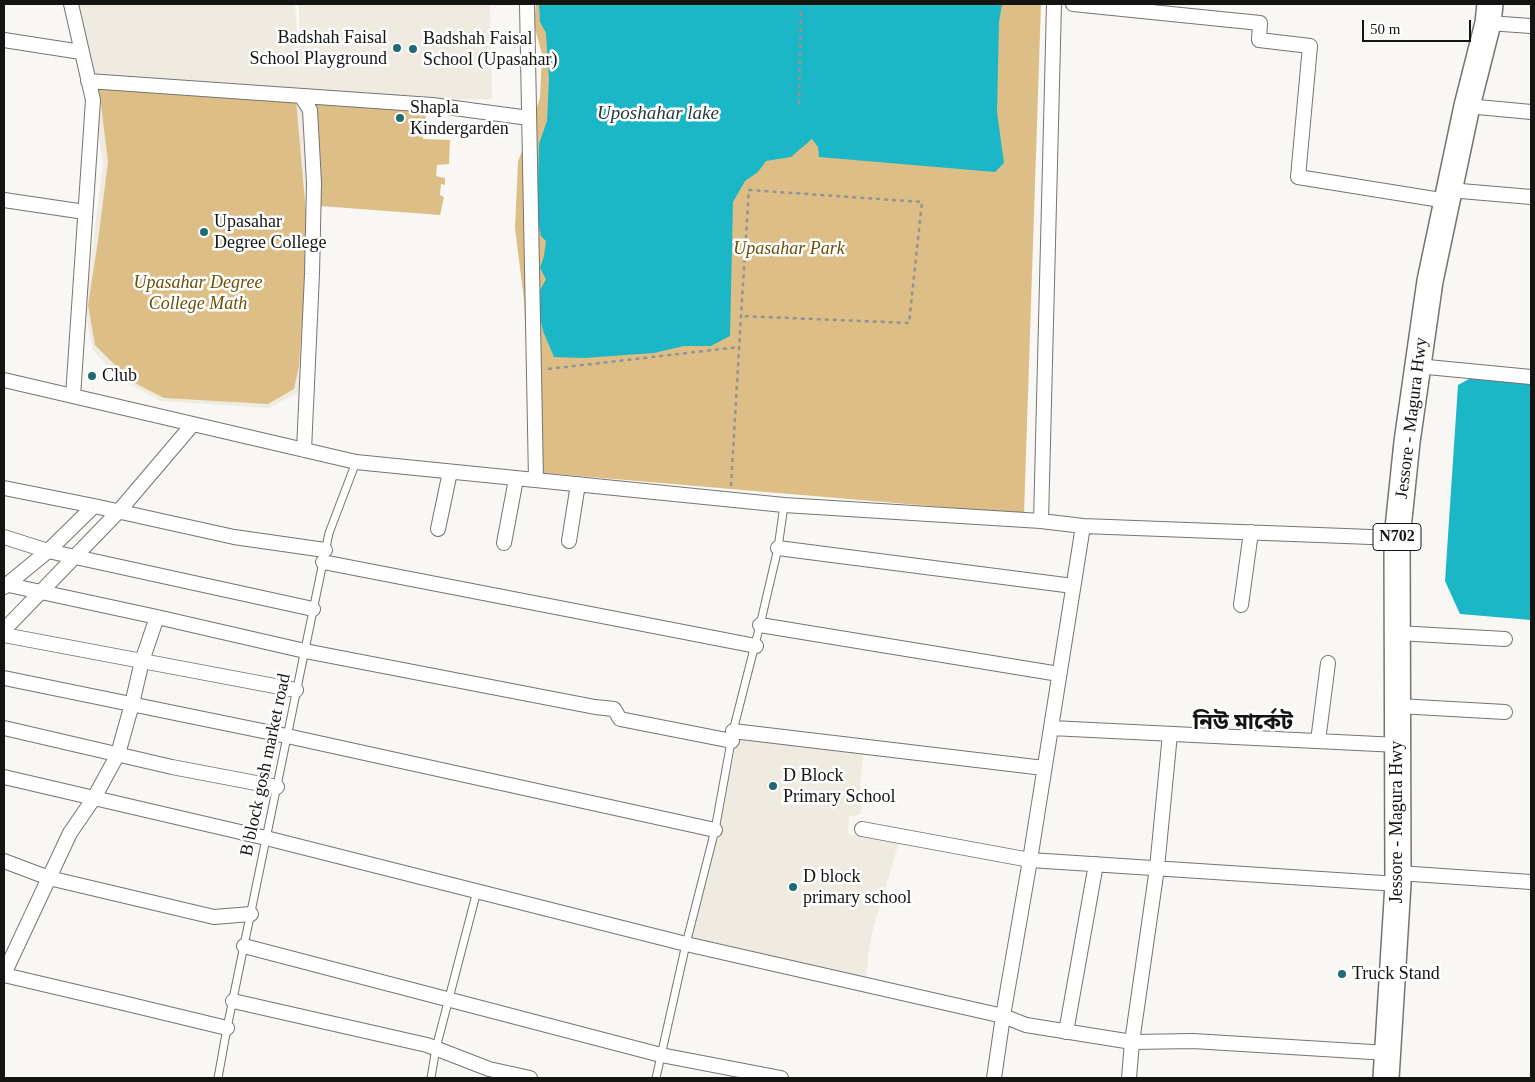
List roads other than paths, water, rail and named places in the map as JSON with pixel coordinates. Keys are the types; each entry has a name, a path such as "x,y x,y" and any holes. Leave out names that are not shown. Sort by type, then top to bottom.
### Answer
{"highway":[{"name":"Jessore - Magura Hwy","path":"1386,1078 1398,878 1397,538 1407,442 1430,281 1489,13"}],"street":[{"path":"71,4 93,100 73,396"},
{"path":"527,4 536,480"},
{"path":"1041,521 1054,4"},
{"path":"1073,4 1260,23 1259,40 1310,46 1298,177 1448,195 1531,197"},
{"path":"1489,13 1531,26"},
{"path":"4,40 81,52"},
{"path":"88,81 432,105 529,118"},
{"path":"301,96 310,110 314,184 304,450"},
{"path":"1467,106 1531,112"},
{"path":"4,200 85,212"},
{"path":"1417,366 1531,376"},
{"path":"4,380 356,462 784,505 1041,521 1083,526 1397,538"},
{"path":"4,630 119,511 193,424"},
{"path":"438,529 450,472"},
{"path":"504,543 516,479"},
{"path":"569,541 578,484"},
{"path":"4,488 756,646"},
{"path":"5,585 48,551 94,506"},
{"path":"994,1078 1083,526"},
{"path":"1242,604 1251,532"},
{"path":"4,537 48,551 313,609"},
{"path":"778,548 1073,586"},
{"path":"5,585 157,616 305,651 595,708 614,710 620,718 733,736 1044,768"},
{"path":"157,616 142,661 118,754 94,798 70,833 4,974 227,1028"},
{"path":"760,625 1060,674"},
{"path":"1397,633 1505,639"},
{"path":"4,635 296,690"},
{"path":"1318,741 1328,663"},
{"path":"4,678 287,736 715,830"},
{"path":"1398,706 1505,712"},
{"path":"4,728 172,767 277,787"},
{"path":"1051,728 1398,745"},
{"path":"1129,1078 1132,1042 1157,868 1170,734"},
{"path":"4,777 266,838 686,944 1003,1016 1026,1025 1132,1042 1193,1041 1388,1053"},
{"path":"862,829 1030,860 1157,868 1531,882"},
{"path":"4,861 49,878 214,917 251,914"},
{"path":"1066,1032 1096,864"},
{"path":"244,946 661,1056 781,1078"},
{"path":"232,1001 436,1048 489,1068 530,1078"}],"lane":[{"name":"B block gosh market road","path":"218,1078 232,1001 329,533 356,462"},
{"path":"656,1078 686,944 715,830 733,736 778,548 784,505"},
{"path":"431,1078 436,1048 476,891"}],"water":[{"name":"Uposhahar lake","path":"539,4 1002,4 999,22 997,112 1004,163 995,172 819,157 818,147 812,139 791,157 766,161 758,172 745,181 733,202 730,336 711,346 684,346 654,353 584,358 554,357 543,331 536,298 546,279 540,268 546,241 541,236 535,193 538,184 539,144 547,121 549,79 546,33 540,22"},
{"path":"1469,379 1531,380 1531,620 1460,614 1445,581 1458,385"}],"place":[{"name":"Badshah Faisal School Playground","path":"397,48"},
{"name":"Badshah Faisal School (Upasahar)","path":"413,49"},
{"name":"Shapla Kindergarden","path":"400,118"},
{"name":"Upasahar Degree College","path":"204,232"},
{"name":"Club","path":"92,376"},
{"name":"D Block Primary School","path":"773,786"},
{"name":"D block primary school","path":"793,887"},
{"name":"Truck Stand","path":"1342,974"}],"district":[{"name":"নিউ মার্কেট","path":"1243,723"}],"park label":[{"name":"Upasahar Park","path":"789,249"},
{"name":"Upasahar Degree College Math","path":"198,293"}]}
